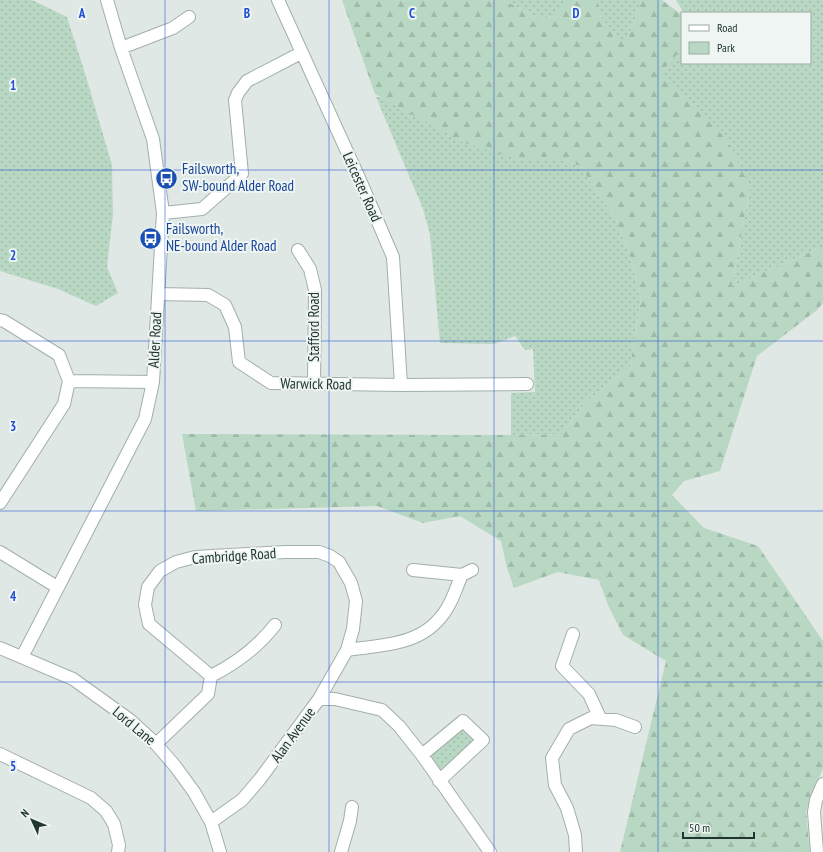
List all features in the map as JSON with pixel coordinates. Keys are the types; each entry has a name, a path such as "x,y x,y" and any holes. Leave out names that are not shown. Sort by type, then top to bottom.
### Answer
{"street":[{"name":"Alder Road","path":"22,657 145,419 152,382 163,213 153,139 121,48 107,0"},
{"name":"Leicester Road","path":"278,0 360,180 393,257 401,385"},
{"path":"121,48 174,28 189,17"},
{"path":"163,213 202,209 242,174 236,100 238,93 247,81 301,53"},
{"name":"Stafford Road","path":"298,250 310,269 315,290 314,384"},
{"name":"Warwick Road","path":"158,294 208,295 225,305 234,327 240,362 270,383 401,385 527,384"},
{"path":"0,320 59,355 69,381 64,404 0,503"},
{"path":"69,381 152,382"},
{"path":"0,552 58,587"},
{"name":"Cambridge Road","path":"211,676 149,624 145,605 148,587 160,571 176,562 195,557 285,552 319,552 330,556 339,562 351,583 356,601 353,629 348,650 319,699"},
{"path":"348,650 403,643 417,637 431,628 442,616 451,602 467,572 413,570"},
{"path":"156,744 208,694 211,676 244,657 263,640 275,625"},
{"path":"573,634 562,666 589,694 600,718"},
{"name":"Lord Lane","path":"0,648 73,679 130,720 156,744 175,766 194,792 211,822 220,852"},
{"name":"Alan Avenue","path":"211,822 242,800 256,784 319,699 335,699 382,710 399,726 422,755 490,852"},
{"path":"576,852 576,836 567,808 555,785 552,758 569,729 590,718 616,720 635,727"},
{"path":"422,755 463,721 483,740 440,781"},
{"path":"0,754 91,798 106,811 114,824 119,845 118,852"},
{"path":"817,852 814,812 816,800 823,784"},
{"path":"341,852 350,821 352,807"}],"green space":[{"path":"0,0 32,0 67,17 84,70 112,165 113,214 107,267 118,293 96,306 58,289 0,271"},
{"path":"342,0 503,0 540,19 553,17 563,5 564,0 598,0 598,13 617,40 627,40 642,0 662,0 681,14 681,50 661,72 727,140 750,186 732,286 819,248 823,240 823,303 817,310 757,356 720,471 684,481 672,495 704,528 758,546 823,641 823,768 806,812 810,852 620,852 666,661 623,635 608,605 599,580 558,572 514,588 507,568 501,541 460,516 423,523 377,506 196,511 182,434 562,434 586,402 630,367 641,299 631,258 616,219 580,166 563,160 520,160 462,142 375,94"},
{"path":"503,0 564,0 564,5 553,17 540,19"},
{"path":"598,0 642,0 627,40 617,40 598,13"},
{"path":"676,0 823,0 823,241 819,248 732,286 750,186 661,72 681,50 681,64 811,64 811,12 683,12"},
{"path":"376,97 380,97 520,160 563,160 580,166 616,219 631,258 641,299 630,367 586,402 562,434 511,435 511,393 535,392 533,349 525,350 515,336 494,344 440,343 430,235 423,209"},
{"path":"463,726 478,738 439,778 425,757"}],"place":[{"name":"Failsworth, SW-bound Alder Road","path":"167,178"},
{"name":"Failsworth, NE-bound Alder Road","path":"151,238"}]}
